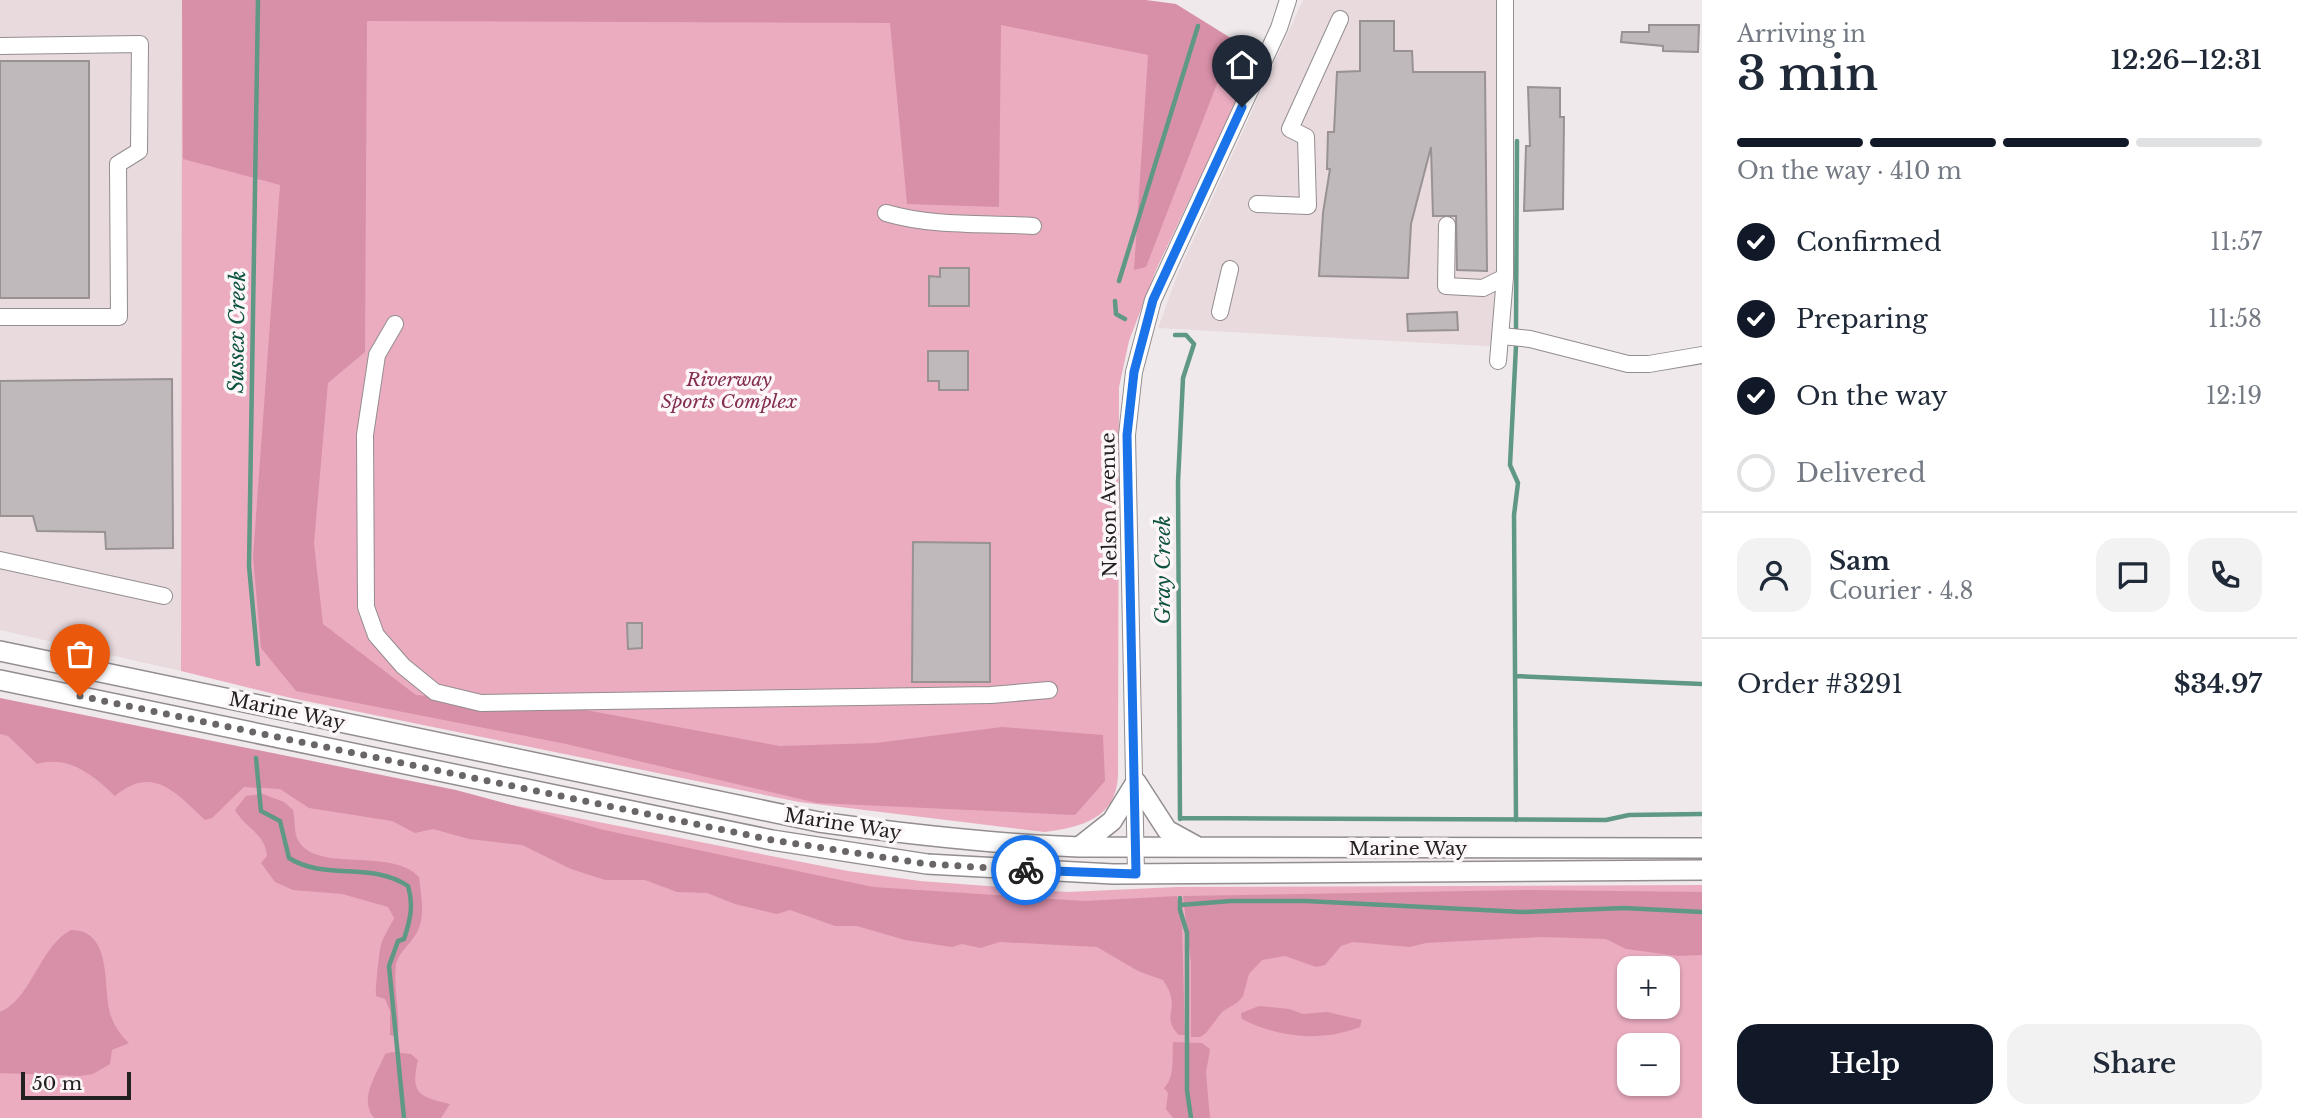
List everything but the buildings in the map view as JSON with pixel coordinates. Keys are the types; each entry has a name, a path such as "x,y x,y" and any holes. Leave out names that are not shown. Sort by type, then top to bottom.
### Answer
{"main road":[{"name":"Marine Way","path":"0,651 819,822 998,844 1137,848 1702,848"},
{"name":"Marine Way","path":"0,680 772,840 927,864 1136,874 1702,870"},
{"path":"1079,847 1112,821 1136,782 1167,830 1201,848"}],"street":[{"name":"Nelson Avenue","path":"1136,874 1127,435 1134,372 1153,300 1279,28 1288,0"},
{"path":"1498,361 1505,277 1505,0"},
{"path":"1257,204 1308,206 1306,137 1290,129 1340,19"},
{"path":"0,46 140,44 139,151 118,164 119,317 0,317"},
{"path":"886,213 939,224 965,222 1033,226"},
{"path":"1447,225 1446,286 1483,288 1505,277"},
{"path":"1220,312 1230,269"},
{"path":"395,324 377,355 365,435 366,607 376,635 403,666 435,692 481,703 977,695 1049,690"},
{"path":"1502,336 1530,339 1628,364 1649,364 1702,355"},
{"path":"0,560 164,596"}],"shaded area":[{"path":"0,0 182,0 181,671 0,630"},
{"path":"182,0 1146,0 1176,4 1234,40 1146,267 1134,270 1148,55 1001,25 999,207 907,204 890,23 367,21 365,352 328,383 314,543 323,624 416,695 564,706 780,746 876,743 1002,727 1103,735 1105,781 1075,815 817,803 566,744 296,691 261,648 253,557 280,185 183,159"},
{"path":"1303,0 1496,0 1503,347 1158,328 1178,273"},
{"path":"0,698 456,790 604,830 873,887 1084,901 1177,896 1182,925 1185,1035 1179,1035 1170,1020 1171,997 1163,980 1138,971 1097,947 1000,942 980,948 962,944 952,947 905,940 857,926 835,926 790,910 777,914 735,904 707,893 677,892 645,880 605,880 571,869 522,845 469,839 433,829 415,833 392,821 309,808 280,789 244,787 212,818 205,820 174,792 153,782 141,782 115,796 80,769 60,762 37,764 8,736 0,734"},
{"path":"263,794 284,802 293,810 297,838 306,849 335,858 390,863 406,868 419,877 421,923 396,964 398,1037 390,1035 390,1011 385,999 376,996 381,945 394,918 388,907 342,894 293,890 275,882 261,863 267,856 263,842 235,810 246,796"},
{"path":"1531,890 1702,892 1702,955 1678,956 1626,949 1606,939 1542,937 1426,943 1410,947 1353,942 1341,946 1325,965 1316,967 1285,956 1262,960 1249,974 1243,996 1238,1002 1222,1012 1206,1033 1200,1037 1191,1037 1191,963 1183,896"},
{"path":"71,930 85,933 94,940 100,950 111,1016 118,1031 129,1043 112,1050 110,1064 93,1074 80,1076 0,1073 0,1012 20,996 51,948"},
{"path":"1259,1006 1289,1009 1303,1014 1327,1012 1362,1020 1360,1027 1331,1035 1285,1034 1242,1019 1241,1013"},
{"path":"1173,1042 1202,1043 1210,1049 1206,1073 1210,1118 1173,1118 1166,1109 1168,1093 1164,1088 1170,1079"},
{"path":"385,1054 411,1054 418,1060 415,1080 419,1092 431,1099 450,1104 441,1118 374,1118 368,1103 370,1086"}],"green space":[{"name":"Riverway Sports Complex","path":"182,0 1065,0 1262,47 1156,270 1129,341 1119,387 1118,776 1116,791 1104,811 1083,823 1045,832 799,802 291,698 181,671"},
{"path":"0,700 267,757 848,871 920,881 1068,892 1177,887 1702,885 1702,1118 0,1118"}],"waterway":[{"name":"Sussex Creek","path":"258,0 249,566 258,664"},
{"name":"Gray Creek","path":"1119,281 1198,26"},
{"path":"1516,329 1517,141"},
{"name":"Gray Creek","path":"1115,301 1116,314 1125,319"},
{"name":"Gray Creek","path":"1175,335 1186,335 1194,344 1183,378 1178,482 1180,819"},
{"path":"1516,346 1510,465 1518,483 1514,515 1516,820"},
{"path":"1515,676 1702,684"},
{"name":"Sussex Creek","path":"256,758 261,811 280,821 289,858 318,869 379,874 408,886 411,906 408,926 404,939 398,941 389,966 404,1118"},
{"path":"1180,818 1606,820 1629,815 1702,814"},
{"name":"Gray Creek","path":"1180,898 1180,910 1187,933 1187,1090 1191,1118"},
{"path":"1180,905 1231,901 1306,901 1522,912 1624,908 1702,912"}],"way so far":[{"path":"80,696 772,840 927,864 1026,870"}],"route":[{"path":"1026,870 1136,874 1127,435 1134,372 1153,300 1242,107"}]}
